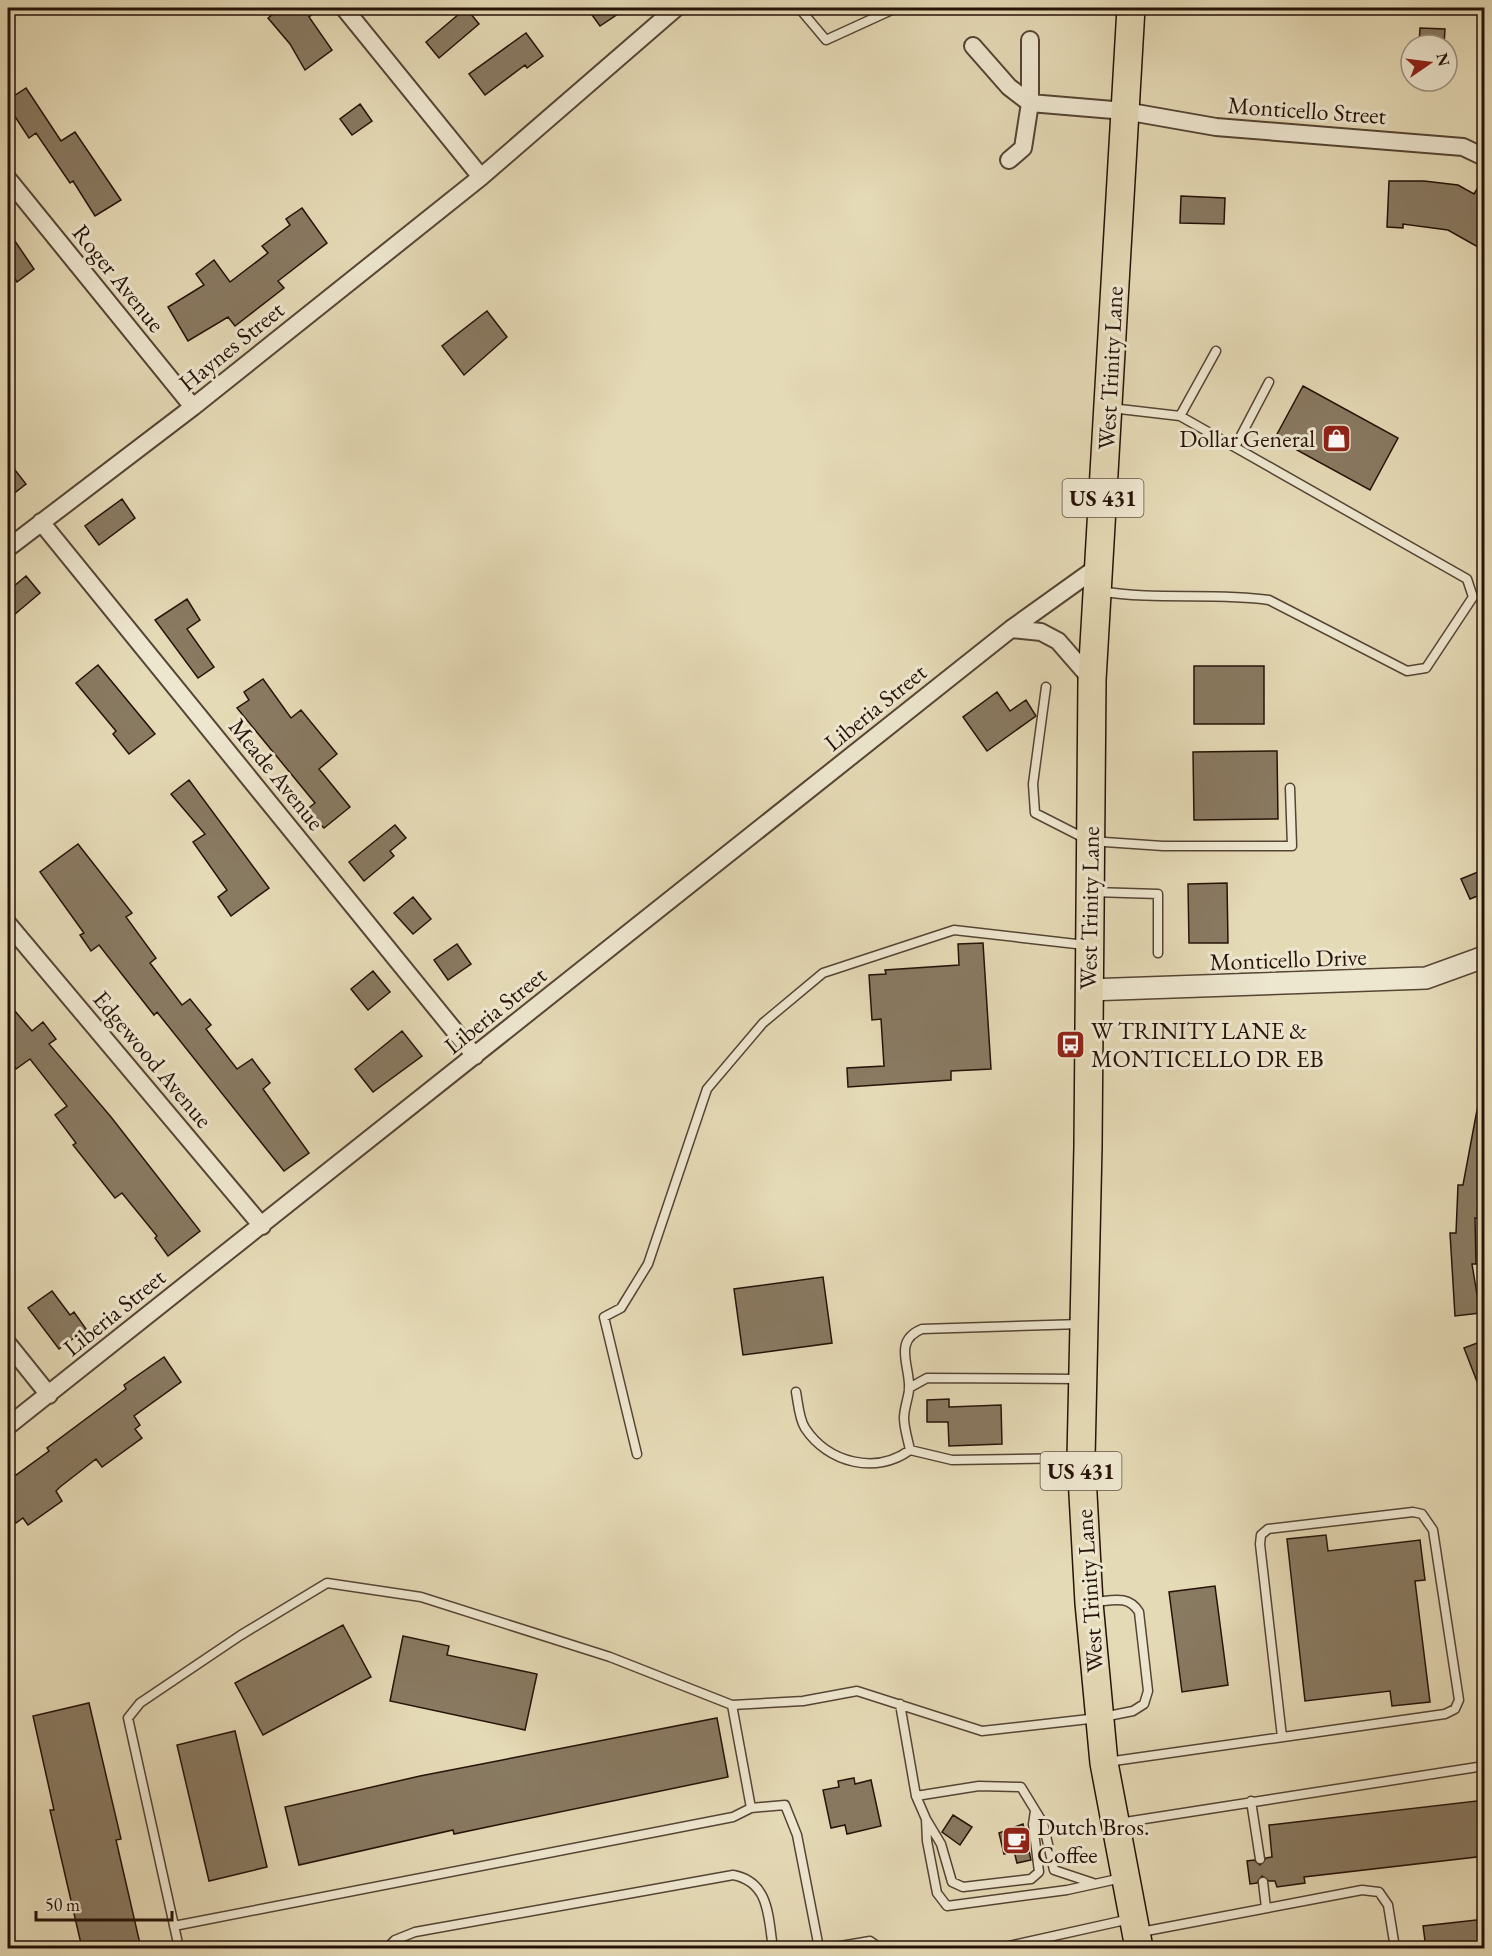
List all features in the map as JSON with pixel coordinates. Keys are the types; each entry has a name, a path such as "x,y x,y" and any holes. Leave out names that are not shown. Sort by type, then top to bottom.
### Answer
{"main road":[{"name":"West Trinity Lane","path":"1131,8 1092,680 1081,1458 1098,1718 1104,1763 1136,1933"}],"street":[{"path":"344,8 481,177"},
{"name":"Haynes Street","path":"8,548 193,407 481,177 676,8"},
{"path":"1009,160 1023,148 1030,103 1030,40"},
{"path":"973,46 1009,87 1030,103"},
{"name":"Monticello Street","path":"1030,103 1125,111 1216,127 1463,147 1485,157"},
{"name":"Roger Avenue","path":"8,179 193,407"},
{"name":"Meade Avenue","path":"41,522 476,1056"},
{"name":"Liberia Street","path":"8,1426 1011,629 1098,578"},
{"path":"1011,629 1041,632 1058,641 1092,680"},
{"name":"Edgewood Avenue","path":"8,924 262,1226"},
{"name":"Monticello Drive","path":"1088,990 1426,978 1485,957"},
{"path":"8,1344 49,1395"}],"lane":[{"path":"799,8 826,40 896,8"},
{"path":"1180,416 1216,351"},
{"path":"1235,447 1269,382"},
{"path":"1098,578 1123,595 1247,597 1269,600 1407,671 1426,668 1473,597 1467,579 1180,416 1107,408"},
{"path":"1046,687 1033,784 1035,813 1090,841 1163,846 1292,846 1290,788"},
{"path":"1090,892 1158,894 1158,953"},
{"path":"638,1454 604,1317 621,1308 648,1264 707,1089 762,1023 823,973 954,930 1089,945"},
{"path":"910,1450 904,1417 909,1388 905,1367 906,1341 911,1334 922,1329 1083,1324"},
{"path":"909,1388 927,1378 1082,1380"},
{"path":"796,1392 804,1426 827,1452 856,1463 881,1464 896,1460 910,1450 952,1460 1081,1458"},
{"path":"1104,1763 1445,1714 1455,1709 1459,1700 1433,1530 1422,1515 1413,1512 1268,1529 1261,1535 1260,1544 1282,1737"},
{"path":"179,1948 128,1718 140,1703 241,1635 327,1582 421,1597 610,1657 732,1705 803,1701 857,1691 982,1731 1098,1718 1133,1711 1144,1704 1148,1691 1139,1612 1133,1602 1126,1599 1089,1603"},
{"path":"900,1704 916,1796 941,1844 952,1882 963,1887 1031,1879 1039,1872 1033,1824 1035,1811"},
{"path":"732,1705 752,1809"},
{"path":"1115,1824 1485,1766"},
{"path":"916,1796 979,1786 1021,1787 1043,1823 1054,1870 1096,1884"},
{"path":"1251,1802 1260,1859"},
{"path":"174,1926 733,1817 752,1809 785,1805 797,1835 819,1948"},
{"path":"926,1819 927,1841 937,1893 947,1906 1125,1878"},
{"path":"387,1948 395,1940 415,1932 733,1875 748,1878 760,1890 773,1948"},
{"path":"1263,1882 1266,1908"},
{"path":"1000,1948 1136,1933 1362,1890 1379,1892 1388,1905 1395,1948"},
{"path":"829,1948 870,1941 880,1948"}],"building":[{"path":"281,8 320,8 309,17 332,50 305,70 290,44 268,18"},
{"path":"466,8 479,24 439,58 426,42"},
{"path":"587,8 627,8 600,26"},
{"path":"1420,28 1445,29 1445,33 1420,33"},
{"path":"526,33 543,56 527,68 525,65 485,95 469,74"},
{"path":"26,88 61,141 75,132 121,200 95,216 73,181 70,183 36,133 29,138 8,106 8,100"},
{"path":"360,104 372,121 352,135 340,119"},
{"path":"1485,176 1485,251 1448,230 1403,224 1403,228 1387,227 1389,181 1424,181 1458,185 1474,194"},
{"path":"1181,196 1225,198 1224,224 1180,223"},
{"path":"302,208 327,243 278,281 284,288 235,326 228,317 188,341 168,307 204,285 196,274 214,260 230,282 268,253 262,246 290,225 286,219"},
{"path":"8,231 34,269 17,282 8,268"},
{"path":"487,311 507,337 464,375 442,346"},
{"name":"Dollar General","path":"1303,386 1398,438 1370,490 1275,438"},
{"path":"8,461 26,484 8,498"},
{"path":"122,499 135,518 99,545 85,526"},
{"path":"26,576 40,593 8,620 8,591"},
{"path":"187,599 200,620 187,629 214,667 198,678 155,620"},
{"path":"98,665 155,734 129,754 113,734 116,731 76,683"},
{"path":"1194,666 1264,666 1264,724 1194,724"},
{"path":"263,679 291,718 301,710 337,754 319,769 350,807 324,828 306,810 315,803 237,708 249,700 244,692"},
{"path":"997,692 1010,711 1026,700 1036,716 987,751 963,717"},
{"path":"1277,751 1278,819 1194,820 1193,752"},
{"path":"189,780 269,888 231,916 218,897 227,890 193,842 205,834 171,794"},
{"path":"395,825 406,838 390,851 394,856 364,881 349,862"},
{"path":"78,844 132,913 126,917 156,958 150,963 182,1005 190,999 211,1025 206,1029 237,1069 252,1059 270,1083 263,1089 309,1153 284,1171 157,1012 154,1015 99,945 91,951 80,935 84,933 40,872"},
{"path":"1485,869 1485,893 1470,899 1461,879"},
{"path":"1227,883 1228,943 1189,943 1188,884"},
{"path":"413,897 431,919 413,934 394,913"},
{"path":"983,943 991,1069 951,1071 951,1080 848,1087 847,1068 884,1066 881,1019 872,1020 869,975 886,974 885,970 959,965 958,944"},
{"path":"457,944 471,964 448,980 434,960"},
{"path":"373,971 390,992 368,1010 351,989"},
{"path":"8,1003 32,1031 43,1022 56,1039 49,1044 111,1117 200,1231 168,1256 155,1238 157,1236 122,1193 115,1198 73,1145 76,1143 55,1115 67,1106 30,1059 16,1069 8,1057"},
{"path":"402,1031 422,1056 373,1092 355,1069"},
{"path":"1477,1110 1485,1110 1485,1171 1482,1170 1480,1219 1475,1218 1476,1264 1472,1264 1480,1313 1455,1316 1450,1233 1456,1233 1458,1185 1463,1185"},
{"path":"823,1277 832,1343 743,1355 734,1289"},
{"path":"52,1291 70,1315 74,1312 86,1329 59,1349 28,1308"},
{"path":"1485,1340 1485,1397 1483,1397 1464,1348"},
{"path":"164,1357 181,1382 134,1416 140,1425 135,1429 142,1438 102,1467 96,1459 56,1491 62,1501 28,1525 23,1518 16,1523 8,1511 8,1481 49,1451 47,1448 126,1389 124,1385"},
{"path":"949,1399 949,1407 1001,1405 1002,1444 949,1446 948,1422 927,1422 927,1400"},
{"path":"1326,1535 1328,1551 1420,1540 1425,1580 1415,1581 1430,1702 1392,1706 1390,1691 1305,1701 1287,1539"},
{"path":"1215,1586 1228,1685 1182,1692 1169,1592"},
{"path":"343,1625 371,1677 263,1735 235,1683"},
{"path":"403,1636 449,1646 447,1655 537,1674 525,1730 390,1701"},
{"path":"89,1703 121,1839 116,1840 141,1948 82,1948 50,1810 54,1810 33,1716"},
{"path":"717,1718 728,1777 454,1834 453,1830 299,1865 285,1807 420,1776"},
{"path":"235,1731 267,1867 209,1881 177,1745"},
{"path":"854,1778 855,1784 871,1780 881,1826 847,1834 845,1825 831,1828 823,1790 839,1787 838,1781"},
{"path":"1485,1800 1485,1856 1304,1877 1305,1883 1277,1887 1275,1881 1269,1881 1262,1876 1257,1883 1250,1884 1247,1861 1254,1860 1260,1865 1266,1858 1272,1857 1269,1825"},
{"path":"953,1815 972,1827 960,1845 942,1832"},
{"path":"1023,1824 1031,1860 1017,1863 1014,1851 1004,1854 999,1833"},
{"path":"1485,1919 1485,1948 1426,1948 1423,1926"}],"place":[{"name":"Dollar General","path":"1336,438"},
{"name":"W TRINITY LANE & MONTICELLO DR EB","path":"1070,1044"},
{"name":"Dutch Bros. Coffee","path":"1016,1840"}]}
